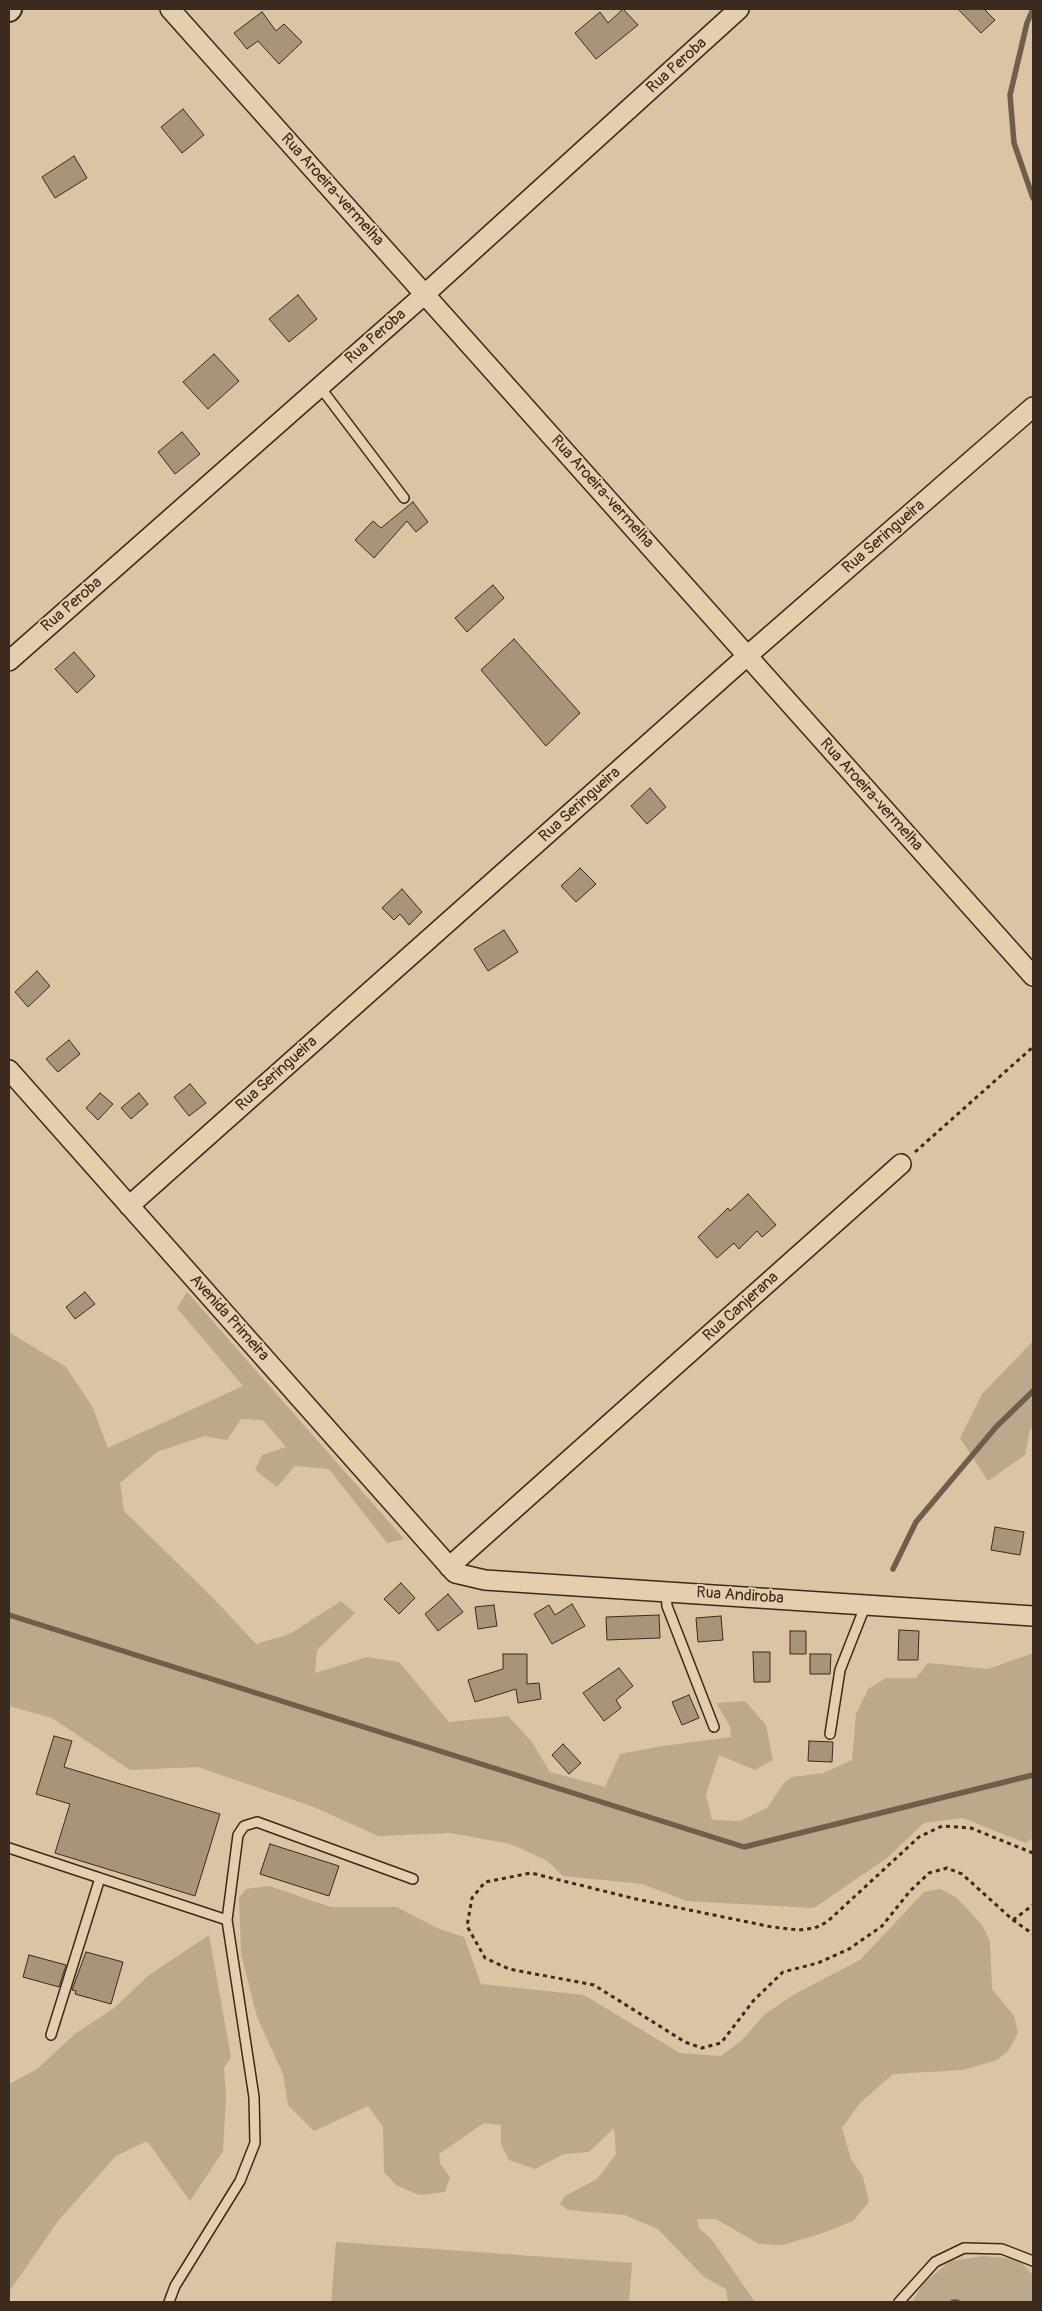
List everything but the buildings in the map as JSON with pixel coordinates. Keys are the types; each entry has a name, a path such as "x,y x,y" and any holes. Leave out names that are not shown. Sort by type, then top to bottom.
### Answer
{"street":[{"name":"Rua Aroeira-vermelha","path":"170,9 1033,976"},
{"name":"Rua Peroba","path":"9,661 425,294 739,9"},
{"name":"Rua Seringueira","path":"129,1206 747,656 1033,407"},
{"name":"Avenida Primeira","path":"9,1070 449,1567"},
{"name":"Rua Canjerana","path":"449,1567 901,1164"},
{"name":"Rua Andiroba","path":"449,1567 455,1573 485,1580 1033,1616"}],"lane":[{"path":"320,387 404,498"},
{"path":"666,1592 666,1606 714,1728"},
{"path":"830,1734 840,1670 866,1604"},
{"path":"169,2302 175,2286 240,2181 255,2143 254,2097 227,1920 238,1835 244,1826 257,1822 413,1879"},
{"path":"9,1848 227,1920"},
{"path":"51,2035 100,1878"},
{"path":"899,2302 936,2262 964,2248 1002,2249 1033,2261"}],"path":[{"path":"901,1164 1033,1047"},
{"path":"1033,1853 971,1828 942,1826 919,1837 826,1922 815,1928 799,1930 772,1927 655,1903 530,1874 485,1882 472,1898 467,1926 485,1958 509,1969 594,1985 685,2042 702,2048 721,2042 754,2000 782,1972 818,1963 849,1949 882,1926 910,1892 929,1873 947,1868 962,1874 1013,1920 1033,1934"},
{"path":"1013,1920 1033,1905"}],"shaded area":[{"path":"187,1292 404,1539 387,1543 329,1469 295,1466 277,1487 255,1470 262,1455 286,1447 263,1420 241,1419 227,1440 204,1436 157,1452 120,1483 124,1511 212,1597 256,1644 290,1634 341,1601 355,1613 317,1650 315,1673 367,1657 399,1662 449,1722 508,1716 532,1742 550,1772 605,1787 620,1754 731,1737 730,1726 716,1703 745,1701 766,1725 773,1760 755,1770 719,1755 706,1794 712,1820 740,1821 767,1808 784,1783 792,1777 823,1773 852,1760 856,1714 868,1689 886,1678 916,1678 928,1663 988,1669 1033,1653 1033,1838 1025,1843 963,1818 924,1823 887,1858 814,1908 687,1901 642,1884 563,1876 546,1860 511,1844 450,1833 378,1836 314,1807 198,1767 130,1770 52,1718 9,1706 9,1332 66,1367 92,1406 108,1448 243,1386 177,1308"},
{"path":"1033,1341 1033,1427 1030,1430 1025,1455 988,1481 960,1438 982,1394"},
{"path":"269,1886 331,1907 397,1907 437,1928 464,1937 481,1984 584,1995 680,2053 721,2056 742,2040 765,2014 795,1994 860,1960 924,1892 941,1889 957,1898 982,1925 990,1941 992,1989 1014,2016 1018,2033 1009,2050 997,2060 963,2070 893,2074 860,2103 842,2128 851,2159 863,2177 869,2202 853,2221 820,2234 782,2245 759,2244 716,2219 697,2219 699,2228 712,2240 755,2302 728,2302 726,2289 704,2277 658,2229 625,2215 568,2210 560,2204 565,2196 597,2179 616,2154 614,2128 589,2152 564,2154 535,2169 509,2160 501,2144 501,2125 484,2123 439,2154 440,2163 450,2177 445,2192 419,2195 396,2185 384,2172 383,2127 368,2106 314,2131 288,2105 283,2074 257,2017 241,1954 239,1897 246,1889"},
{"path":"209,1935 231,2057 224,2068 226,2096 223,2151 190,2201 147,2141 116,2156 58,2221 9,2292 9,2084 37,2069 76,2033 113,2009 149,1975"},
{"path":"336,2242 632,2263 629,2302 331,2302"},
{"path":"984,2256 1018,2259 1033,2275 1033,2302 912,2302 924,2283 950,2261"}],"waterway":[{"path":"1033,9 1027,23 1010,95 1014,143 1033,198"},
{"path":"893,1569 916,1522 996,1427 1033,1391"},
{"path":"9,1615 744,1847 1033,1775"}]}
